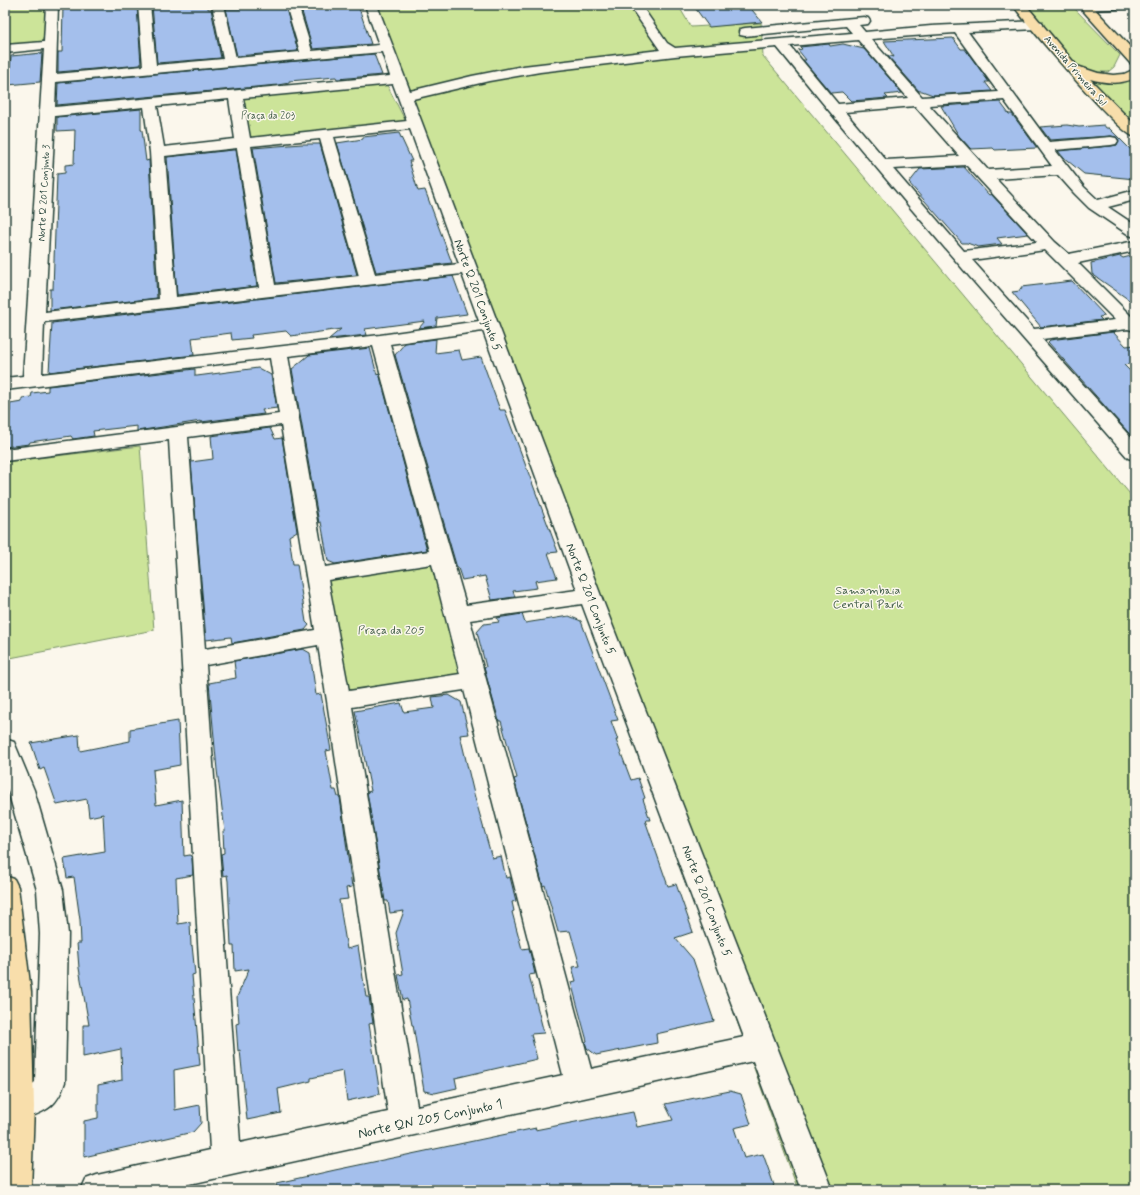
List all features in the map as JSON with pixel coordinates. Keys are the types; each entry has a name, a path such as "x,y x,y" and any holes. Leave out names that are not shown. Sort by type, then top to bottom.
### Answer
{"main road":[{"path":"1085,6 1135,60"},
{"name":"Avenida Primeira Sul","path":"1014,10 1037,25 1073,69 1135,133"},
{"path":"1073,69 1103,78 1127,77 1135,72"},
{"path":"5,887 17,992 22,1189"}],"street":[{"name":"Norte Q 201 Conjunto 3","path":"32,380 48,112 52,5"},
{"path":"144,5 150,70"},
{"path":"218,5 230,62"},
{"path":"292,5 307,55"},
{"name":"Norte Q 201 Conjunto 5","path":"371,5 590,596 817,1190"},
{"path":"635,5 662,46 668,50 675,45"},
{"path":"1085,6 1132,5"},
{"path":"908,20 976,17 1014,10"},
{"path":"922,19 931,30"},
{"path":"1099,21 1113,20"},
{"path":"730,34 849,22 878,21"},
{"path":"849,22 920,101 970,160 1049,245 1132,325"},
{"path":"48,112 235,94 402,87 464,82 539,68 630,59 675,45 781,44 931,30 1037,25"},
{"path":"959,29 1062,170 1079,190 1095,205 1135,232"},
{"path":"781,44 883,166 1029,335 1135,454"},
{"path":"5,49 50,45"},
{"path":"49,79 387,48"},
{"path":"235,94 268,291"},
{"path":"834,109 920,101 1008,96"},
{"path":"150,103 156,152 168,302"},
{"path":"156,152 244,144 416,124"},
{"path":"326,134 368,279"},
{"path":"1045,147 1111,141"},
{"path":"883,166 970,160"},
{"path":"984,175 1062,170"},
{"path":"1095,205 1135,196"},
{"path":"961,256 1049,245"},
{"path":"1066,260 1135,246"},
{"path":"36,318 468,268"},
{"path":"5,384 380,340 489,325"},
{"path":"1029,335 1132,325"},
{"path":"380,340 457,614 473,680 581,1086"},
{"path":"278,352 327,636 340,701 405,1123"},
{"path":"5,454 290,418"},
{"path":"178,433 226,1161"},
{"path":"317,575 440,556"},
{"path":"457,614 590,596"},
{"path":"194,659 327,636"},
{"path":"340,701 473,680"},
{"path":"5,748 21,790 50,890 54,934 52,1074 50,1086 42,1097 19,1107"},
{"name":"Norte QN 205 Conjunto 1","path":"97,1190 762,1046"}],"green space":[{"path":"5,5 54,5 42,42 5,45"},
{"name":"Samambaia Central Park","path":"370,5 678,5 691,27 761,23 763,56 1135,500 1135,1190 798,1190"},
{"path":"1026,5 1071,5 1120,55 1114,67 1108,72 1091,72 1074,64"},
{"path":"1135,73 1135,128 1088,78 1116,81"},
{"name":"Praça da 203","path":"386,83 406,122 248,139 241,96"},
{"path":"140,446 154,630 5,659 5,462"},
{"name":"Praça da 205","path":"447,551 486,686 333,710 304,571"}],"building":[{"path":"63,5 137,5 141,65 58,72 58,52 62,52"},
{"path":"152,5 208,5 208,9 211,9 221,58 157,63"},
{"path":"239,5 285,5 298,51 237,56 226,9 240,9"},
{"path":"300,5 358,5 371,44 313,49"},
{"path":"693,5 748,5 762,22 709,27"},
{"path":"953,38 961,49 965,49 989,82 985,82 992,91 933,95 919,91 887,55 894,57 884,41"},
{"path":"829,44 830,46 843,44 864,49 902,93 885,95 888,98 851,101 842,92 831,93 803,60 806,60 798,50 802,49 800,47"},
{"path":"42,53 40,82 8,85 11,56"},
{"path":"374,54 382,75 289,81 289,83 278,85 57,105 58,83"},
{"path":"1000,102 1009,114 1012,114 1037,148 995,150 993,148 971,149 959,136 941,106"},
{"path":"141,109 141,130 146,161 149,160 157,298 50,310 50,289 53,289 57,174 65,173 65,165 74,164 75,130 57,131 57,117"},
{"path":"1067,125 1079,127 1104,125 1106,128 1109,128 1135,154 1135,179 1084,174 1058,151 1117,145 1119,140 1116,137 1111,136 1050,140 1040,127"},
{"path":"399,133 412,161 409,161 418,191 425,190 452,263 376,272 337,143 363,139 363,137"},
{"path":"320,144 357,275 276,283 253,148"},
{"path":"236,150 257,286 177,295 167,157"},
{"path":"964,167 989,195 991,194 1028,234 997,238 1002,244 978,247 967,243 962,243 909,183 920,169"},
{"path":"1135,255 1135,304 1092,274 1091,263 1120,256 1123,258"},
{"path":"453,276 467,314 437,318 436,326 419,328 425,321 365,329 367,335 329,339 341,329 291,336 286,331 251,335 252,338 232,340 231,333 192,338 194,355 49,372 52,323"},
{"path":"1072,281 1105,316 1099,317 1102,320 1041,327 1012,292 1020,291 1019,290 1022,289 1021,287"},
{"path":"1113,332 1126,346 1135,345 1135,363 1124,365 1135,376 1135,440 1048,342 1050,340"},
{"path":"436,339 435,353 459,350 462,360 481,357 500,410 505,410 558,552 548,553 557,578 535,581 537,588 513,591 515,597 492,600 485,576 462,580 457,568 395,355 405,343"},
{"path":"370,348 377,375 379,373 427,550 335,564 328,561 321,522 319,523 292,369 309,355"},
{"path":"258,368 271,375 277,408 262,410 264,414 201,421 137,431 137,426 93,431 94,436 73,439 71,436 5,447 5,412 10,412 10,404 22,402 22,398 31,397 32,393 48,391 48,386 195,369 195,376 197,376"},
{"path":"270,428 275,439 282,438 297,531 289,536 293,564 297,564 306,622 309,625 305,630 232,643 231,637 206,640 191,462 213,459 211,436"},
{"path":"522,614 525,623 569,616 581,621 618,720 611,721 618,740 616,740 631,780 638,778 645,798 643,799 650,820 645,820 668,886 676,884 693,932 675,938 693,959 714,1021 656,1034 657,1043 596,1055 587,1048 585,1042 587,1041 571,982 576,981 572,967 580,966 570,931 558,932 545,885 543,886 514,779 517,778 484,668 486,667 477,632 484,624 499,622 497,618"},
{"path":"303,649 310,653 316,695 321,694 331,750 326,751 333,790 336,790 338,797 340,797 352,887 346,888 348,899 339,900 347,949 358,946 366,997 369,997 373,1023 369,1024 380,1094 347,1101 343,1071 311,1078 311,1081 278,1089 281,1113 247,1120 236,1024 239,1023 237,997 249,969 235,971 234,946 231,946 228,881 227,875 223,876 221,854 224,853 223,831 225,831 217,770 209,683 236,678 234,661"},
{"path":"449,695 461,702 469,734 460,735 474,794 492,858 501,856 506,878 510,877 516,901 512,902 514,911 512,912 522,949 529,948 535,974 529,975 544,1033 531,1034 537,1059 455,1078 457,1088 435,1093 424,1091 407,999 403,1000 398,975 403,974 396,933 404,911 390,913 388,901 385,901 367,792 371,791 355,711 401,703 404,712 434,708 432,697"},
{"path":"178,721 180,765 153,770 156,805 182,800 184,856 190,855 192,858 193,875 176,878 178,924 190,922 191,946 192,945 195,974 192,975 200,1065 174,1070 175,1110 200,1105 201,1123 193,1132 84,1157 84,1121 98,1118 98,1085 122,1080 121,1049 83,1057 83,1025 89,1025 79,968 77,943 81,943 80,920 74,877 67,878 64,859 105,852 103,814 89,817 87,799 57,805 44,768 40,770 31,743 79,735 80,751 130,741 130,729"},
{"path":"730,1091 741,1094 751,1124 734,1128 744,1158 763,1154 774,1185 774,1190 278,1190 277,1183 536,1128 535,1130 633,1112 637,1127 673,1120 665,1104"}]}
